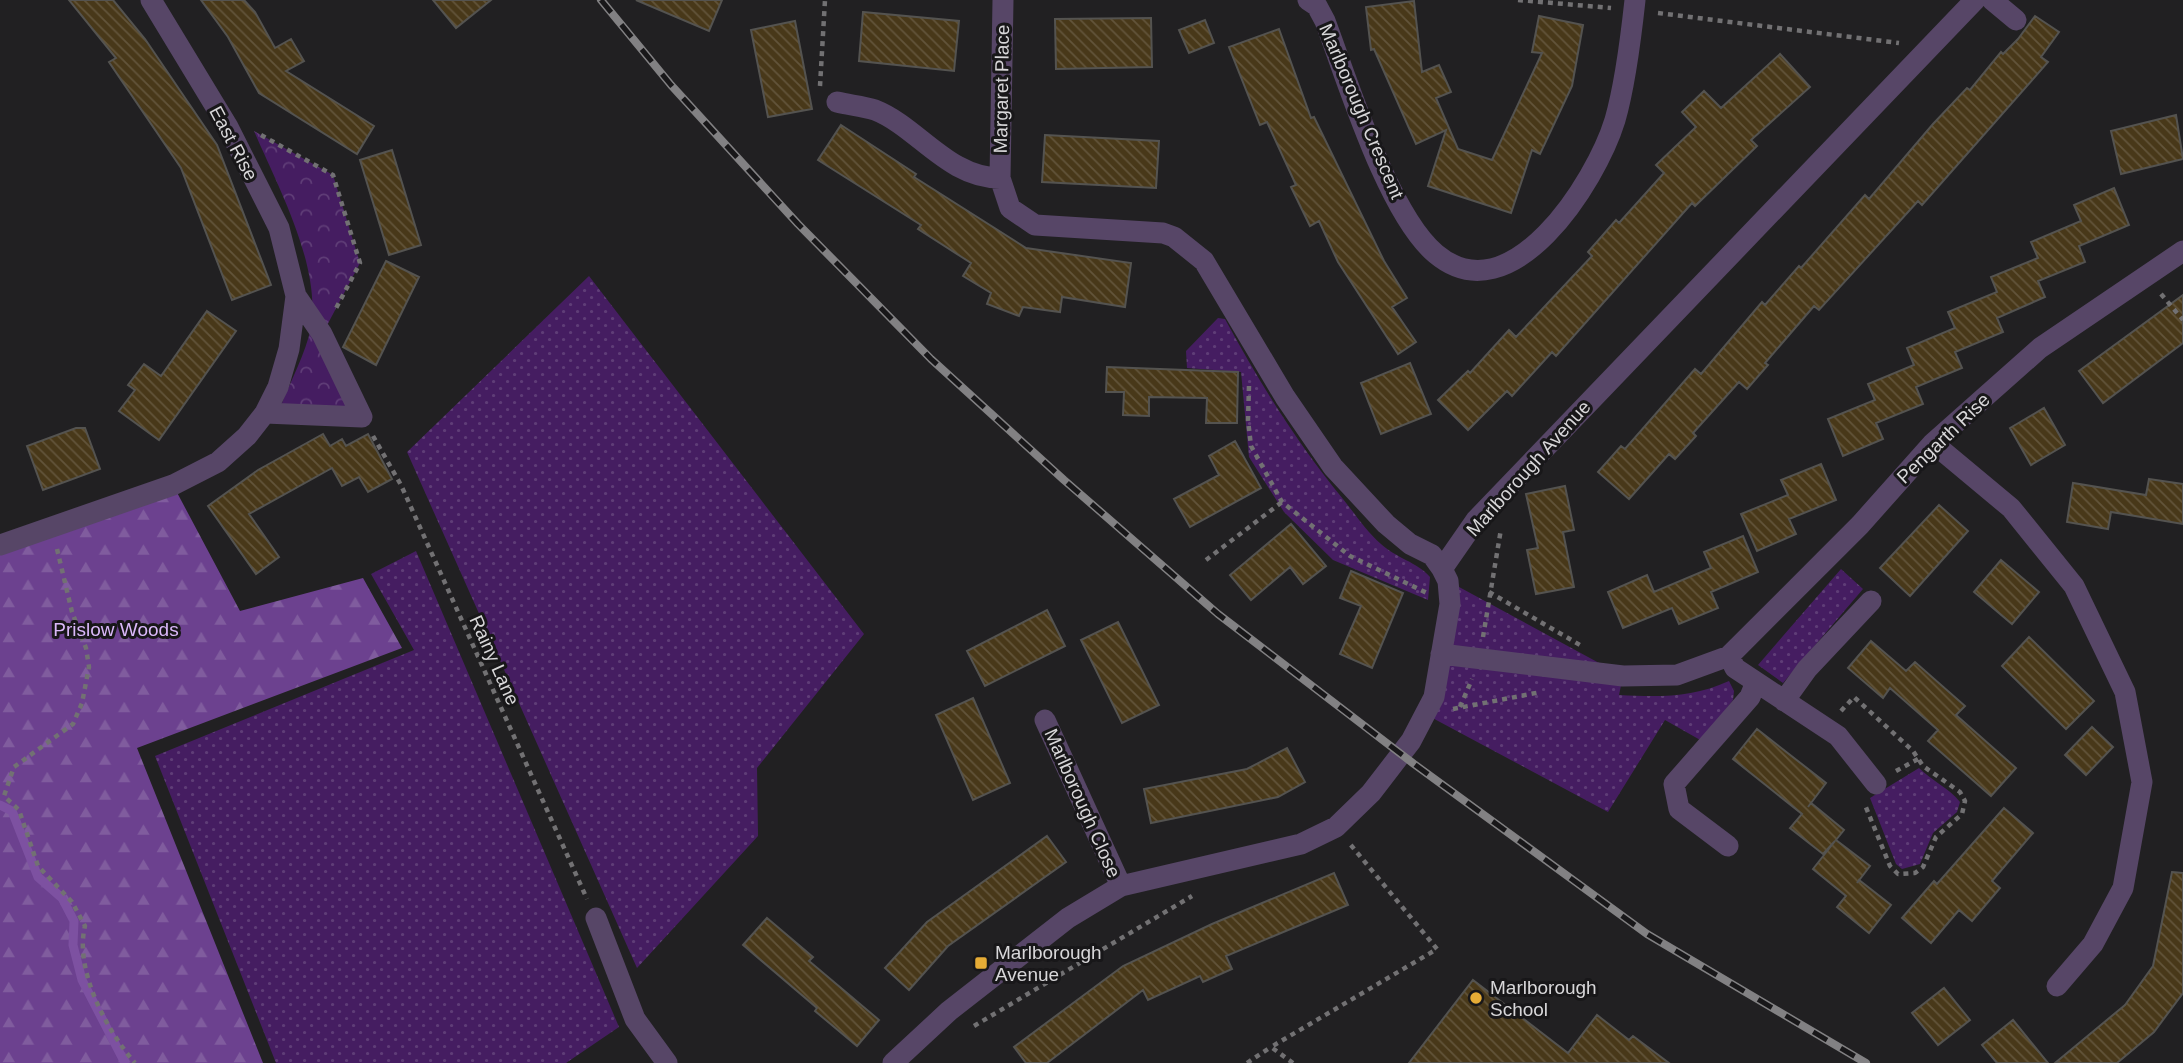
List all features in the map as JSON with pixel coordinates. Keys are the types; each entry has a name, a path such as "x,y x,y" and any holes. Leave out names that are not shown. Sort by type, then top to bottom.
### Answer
{"street":[{"name":"East Rise","path":"150,0 228,127 279,229 296,296 322,334 362,416"},
{"name":"Margaret Place","path":"1003,0 1000,178 1010,208 1035,225 1163,233 1174,237 1204,261 1285,397 1333,467 1386,524 1410,544 1432,555 1442,569"},
{"name":"Marlborough Crescent","path":"1308,0 1317,6 1325,21 1385,176 1417,234 1436,254 1454,267 1479,272 1518,259 1540,240 1573,200 1593,167 1615,119 1634,5"},
{"name":"Marlborough Avenue","path":"1442,569 1493,502 1975,0"},
{"path":"1992,0 2016,20"},
{"name":"Margaret Place","path":"837,102 876,111 961,168 985,178 1000,178"},
{"name":"Pengarth Rise","path":"1441,654 1623,676 1677,676 1729,656 1860,525 1933,443 2040,348 2183,251"},
{"name":"East Rise","path":"0,545 173,485 218,462 247,436 265,413 278,387 289,349 296,296"},
{"path":"265,413 362,416"},
{"path":"1933,443 2011,508 2074,586 2124,692 2142,782 2123,888 2094,944 2057,986"},
{"path":"893,1063 949,1011 1057,926 1121,886 1301,844 1336,827 1371,793 1411,741 1433,697 1450,604 1448,581 1442,569"},
{"path":"1784,701 1807,669 1871,601"},
{"path":"1729,656 1735,667 1838,736 1876,784"},
{"path":"1728,846 1679,809 1674,784 1750,697 1756,682"},
{"name":"Marlborough Close","path":"1045,720 1121,886"},
{"path":"596,918 635,1018 667,1063"}],"path":[{"path":"825,0 820,92 837,102"},
{"path":"1518,0 1634,5 1930,47"},
{"path":"228,127 254,131 332,175 360,263 322,334"},
{"path":"2146,276 2183,320"},
{"path":"1249,378 1248,420 1251,446 1282,502 1350,556 1450,604"},
{"name":"Rainy Lane","path":"362,416 401,485 596,918"},
{"path":"1206,559 1282,502"},
{"path":"1460,708 1480,659 1489,592 1502,527 1493,502"},
{"path":"52,528 72,612 86,648 89,667 82,703 73,724 14,767 4,796 19,810 38,866 72,902 85,926 81,943 92,993 125,1052 135,1063"},
{"path":"1489,592 1584,647"},
{"path":"1425,714 1555,689"},
{"path":"1247,1063 1437,949 1336,827"},
{"path":"965,1031 1200,892"},
{"path":"1271,1047 1293,1063"}],"green space":[{"path":"254,131 333,175 360,263 324,331 351,411 280,408 309,337 312,303 310,278 295,227"},
{"path":"589,276 864,634 757,768 758,836 637,968 407,452"},
{"path":"1218,318 1225,319 1294,434 1366,528 1387,549 1419,567 1430,577 1428,600 1333,560 1284,512 1249,457 1241,372 1187,368 1186,351"},
{"name":"Prislow Woods","path":"173,485 240,611 363,578 402,648 137,748 263,1063 0,1063 0,545"},
{"path":"416,551 619,1027 566,1063 276,1063 155,756 414,650 371,574"},
{"path":"1841,569 1863,589 1783,683 1758,665"},
{"path":"1448,581 1623,676 1619,695 1662,696 1688,693 1729,681 1734,691 1733,700 1702,741 1665,720 1608,812 1425,714"},
{"path":"1919,768 1960,802 1957,812 1933,833 1920,864 1902,869 1896,864 1870,798"}],"building":[{"path":"69,0 113,0 145,39 217,145 271,285 232,300 181,168 109,62 116,58"},
{"path":"201,0 244,0 255,12 275,48 291,39 304,61 286,71 374,126 357,154 259,93 228,37"},
{"path":"433,0 491,0 456,28"},
{"path":"636,0 722,0 709,31"},
{"path":"1414,1 1422,72 1439,65 1451,92 1436,98 1458,149 1492,160 1542,53 1532,52 1539,16 1583,25 1572,86 1540,154 1532,150 1511,213 1428,186 1446,130 1416,144 1374,49 1371,50 1366,7"},
{"path":"863,12 959,21 954,71 859,61"},
{"path":"2035,16 2059,32 2041,57 2048,62 1922,205 1918,201 1819,310 1814,306 1765,363 1768,365 1747,389 1739,382 1693,433 1696,436 1675,459 1669,454 1629,499 1598,472 1621,446 1625,449 1695,369 1701,374 1762,302 1765,305 1799,266 1801,268 1865,195 1869,199 1933,124 1967,88 1970,90 2001,52 2003,54 2018,39"},
{"path":"1151,18 1152,67 1056,69 1055,19"},
{"path":"1205,20 1214,43 1189,53 1179,30"},
{"path":"795,21 812,109 768,117 751,30"},
{"path":"1279,29 1311,118 1314,117 1384,261 1407,298 1392,307 1416,342 1398,354 1338,262 1319,221 1310,226 1291,187 1296,185 1267,122 1260,125 1229,47"},
{"path":"1780,54 1810,87 1751,140 1757,146 1695,206 1692,203 1556,356 1552,352 1512,396 1507,391 1468,430 1438,400 1468,371 1470,373 1509,330 1516,337 1592,256 1588,252 1616,220 1619,223 1664,173 1656,165 1696,127 1682,112 1704,91 1721,108"},
{"path":"2176,115 2183,159 2121,174 2111,131"},
{"path":"841,125 916,174 914,177 1026,248 1131,263 1125,307 1062,297 1060,312 1023,307 1019,316 987,304 991,293 963,276 971,263 918,229 921,225 818,160"},
{"path":"1045,135 1159,141 1156,188 1042,182"},
{"path":"392,150 421,245 389,255 360,160"},
{"path":"2114,188 2129,225 2079,246 2085,262 2038,281 2045,297 1997,318 2003,332 1955,352 1962,368 1916,387 1923,404 1876,423 1883,439 1843,456 1828,419 1875,400 1868,384 1914,365 1907,348 1955,328 1948,312 1997,292 1991,277 2038,258 2031,242 2081,221 2074,205"},
{"path":"386,261 419,277 376,365 343,347"},
{"path":"2183,295 2183,343 2103,403 2079,371"},
{"path":"207,311 236,331 159,440 119,411 135,390 128,385 144,364 161,376"},
{"path":"1410,363 1431,414 1381,434 1361,383"},
{"path":"1107,367 1238,372 1237,423 1206,423 1207,398 1149,397 1149,416 1123,415 1124,392 1106,392"},
{"path":"2044,408 2065,445 2031,465 2010,428"},
{"path":"76,428 85,428 100,469 43,490 27,446"},
{"path":"323,434 330,446 342,439 346,446 368,434 392,479 368,492 359,477 342,486 332,468 249,514 279,557 256,574 208,506 258,470"},
{"path":"1235,441 1261,488 1190,527 1174,499 1219,475 1209,456"},
{"path":"1821,464 1836,500 1789,519 1796,534 1757,551 1741,514 1788,495 1781,480"},
{"path":"2149,479 2183,484 2183,524 2111,512 2108,529 2067,522 2073,483 2146,495"},
{"path":"1565,486 1574,530 1563,532 1574,587 1536,594 1527,550 1538,548 1526,494"},
{"path":"1939,505 1968,531 1910,596 1880,568"},
{"path":"1291,524 1326,566 1303,584 1290,567 1251,600 1230,575"},
{"path":"1743,536 1758,572 1711,592 1718,608 1679,624 1672,608 1623,628 1608,592 1647,575 1654,592 1711,568 1704,552"},
{"path":"2001,560 2039,592 2012,624 1974,592"},
{"path":"1351,571 1403,593 1372,668 1340,654 1361,606 1340,598"},
{"path":"1047,610 1065,646 985,686 967,651"},
{"path":"1118,622 1159,705 1122,723 1081,640"},
{"path":"2029,637 2094,701 2066,729 2002,666"},
{"path":"1871,641 1906,671 1915,662 1965,706 1956,715 2016,768 1991,796 1928,741 1938,730 1890,688 1883,698 1848,668"},
{"path":"973,698 1010,783 973,800 936,715"},
{"path":"2092,727 2113,747 2086,775 2065,755"},
{"path":"1757,729 1826,783 1811,803 1844,830 1836,840 1870,866 1859,880 1891,905 1869,933 1837,907 1846,896 1813,869 1835,841 1823,854 1790,828 1802,814 1733,759"},
{"path":"1287,748 1305,782 1278,797 1151,823 1144,789 1247,769"},
{"path":"2004,808 2033,833 1992,881 2000,888 1972,921 1959,910 1931,943 1902,918 1934,881 1937,884"},
{"path":"1047,836 1066,862 948,946 909,990 885,968 927,922"},
{"path":"2172,872 2183,873 2183,993 2154,1032 2117,1063 2055,1063 2125,1005 2153,966"},
{"path":"1334,873 1348,905 1226,956 1232,969 1203,982 1200,976 1148,1000 1143,990 1047,1063 1026,1063 1014,1047 1123,966 1212,924"},
{"path":"767,918 813,957 809,961 879,1020 857,1046 743,945"},
{"path":"1473,980 1568,1053 1597,1015 1629,1040 1633,1036 1669,1063 1409,1063"},
{"path":"1944,988 1970,1020 1938,1045 1912,1013"},
{"path":"2013,1020 2048,1063 1997,1063 1982,1045"}],"waterway":[{"path":"0,805 12,811 38,877 62,898 74,921 73,945 82,980 125,1063"}],"railway":[{"path":"601,0 671,85 798,224 931,359 1064,480 1218,614 1414,764 1647,934 1866,1063"}],"place":[{"name":"Marlborough Avenue","path":"981,963"},
{"name":"Marlborough School","path":"1476,998"}]}
